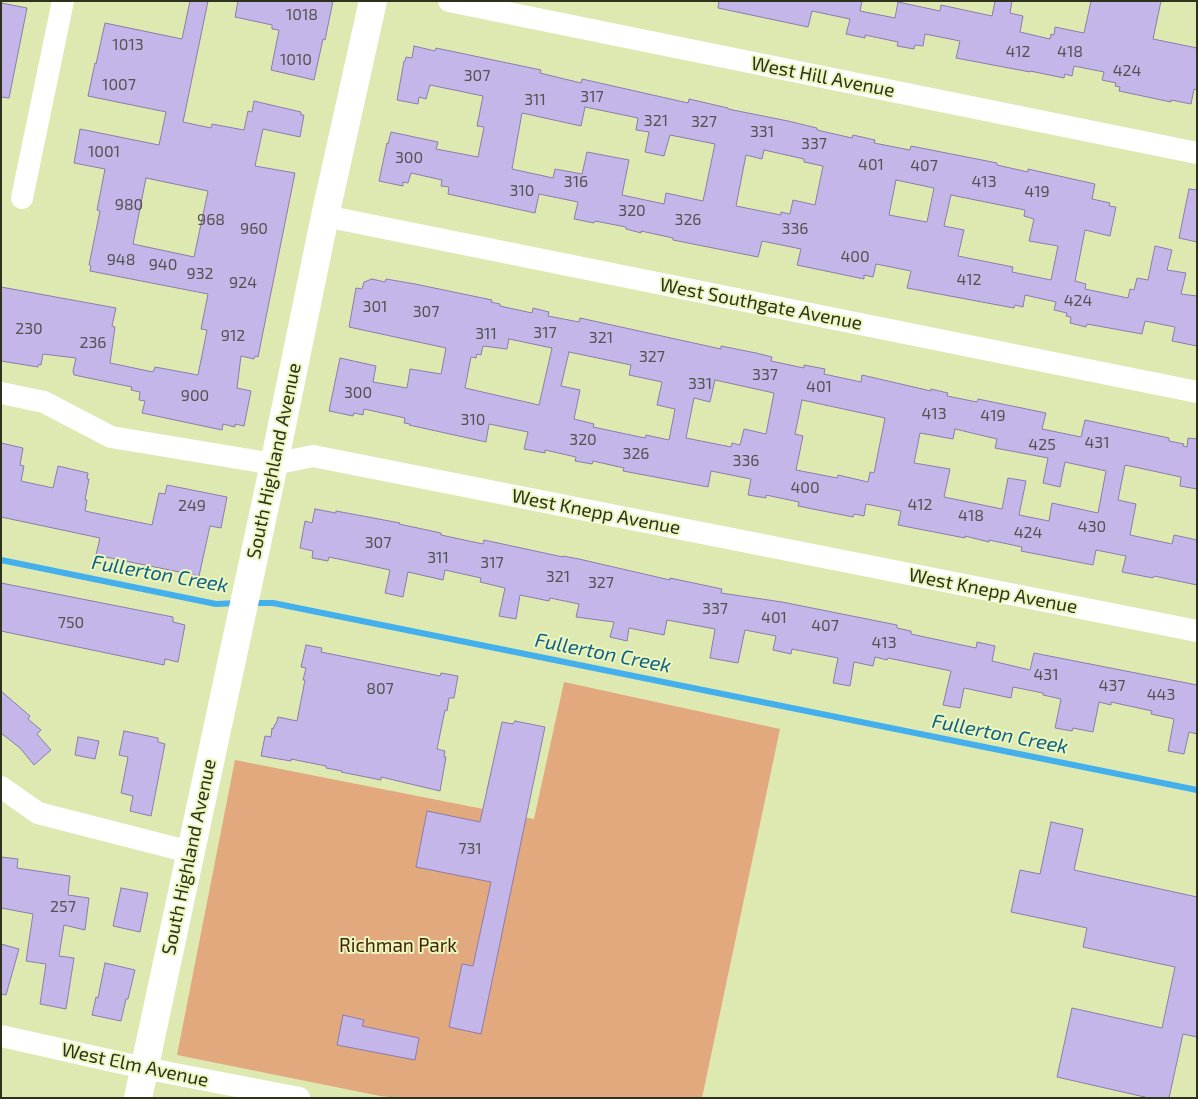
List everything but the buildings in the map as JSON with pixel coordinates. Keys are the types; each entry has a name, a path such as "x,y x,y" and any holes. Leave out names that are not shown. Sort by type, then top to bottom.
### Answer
{"street":[{"path":"22,198 63,1"},
{"name":"South Highland Avenue","path":"138,1098 274,464 325,216 373,1"},
{"name":"West Hill Avenue","path":"449,1 1197,153"},
{"name":"West Southgate Avenue","path":"325,216 1197,392"},
{"name":"West Knepp Avenue","path":"1,394 44,402 111,437 274,464 313,456 1197,631"},
{"path":"1,787 38,814 190,852"},
{"name":"West Elm Avenue","path":"1,1036 144,1068 299,1098"}],"green space":[{"name":"Richman Park","path":"564,682 780,729 702,1098 399,1098 380,1096 177,1055 235,760 534,819"}],"waterway":[{"name":"Fullerton Creek","path":"1,560 216,604 238,603"},
{"name":"Fullerton Creek","path":"251,603 273,603 1197,790"}]}
